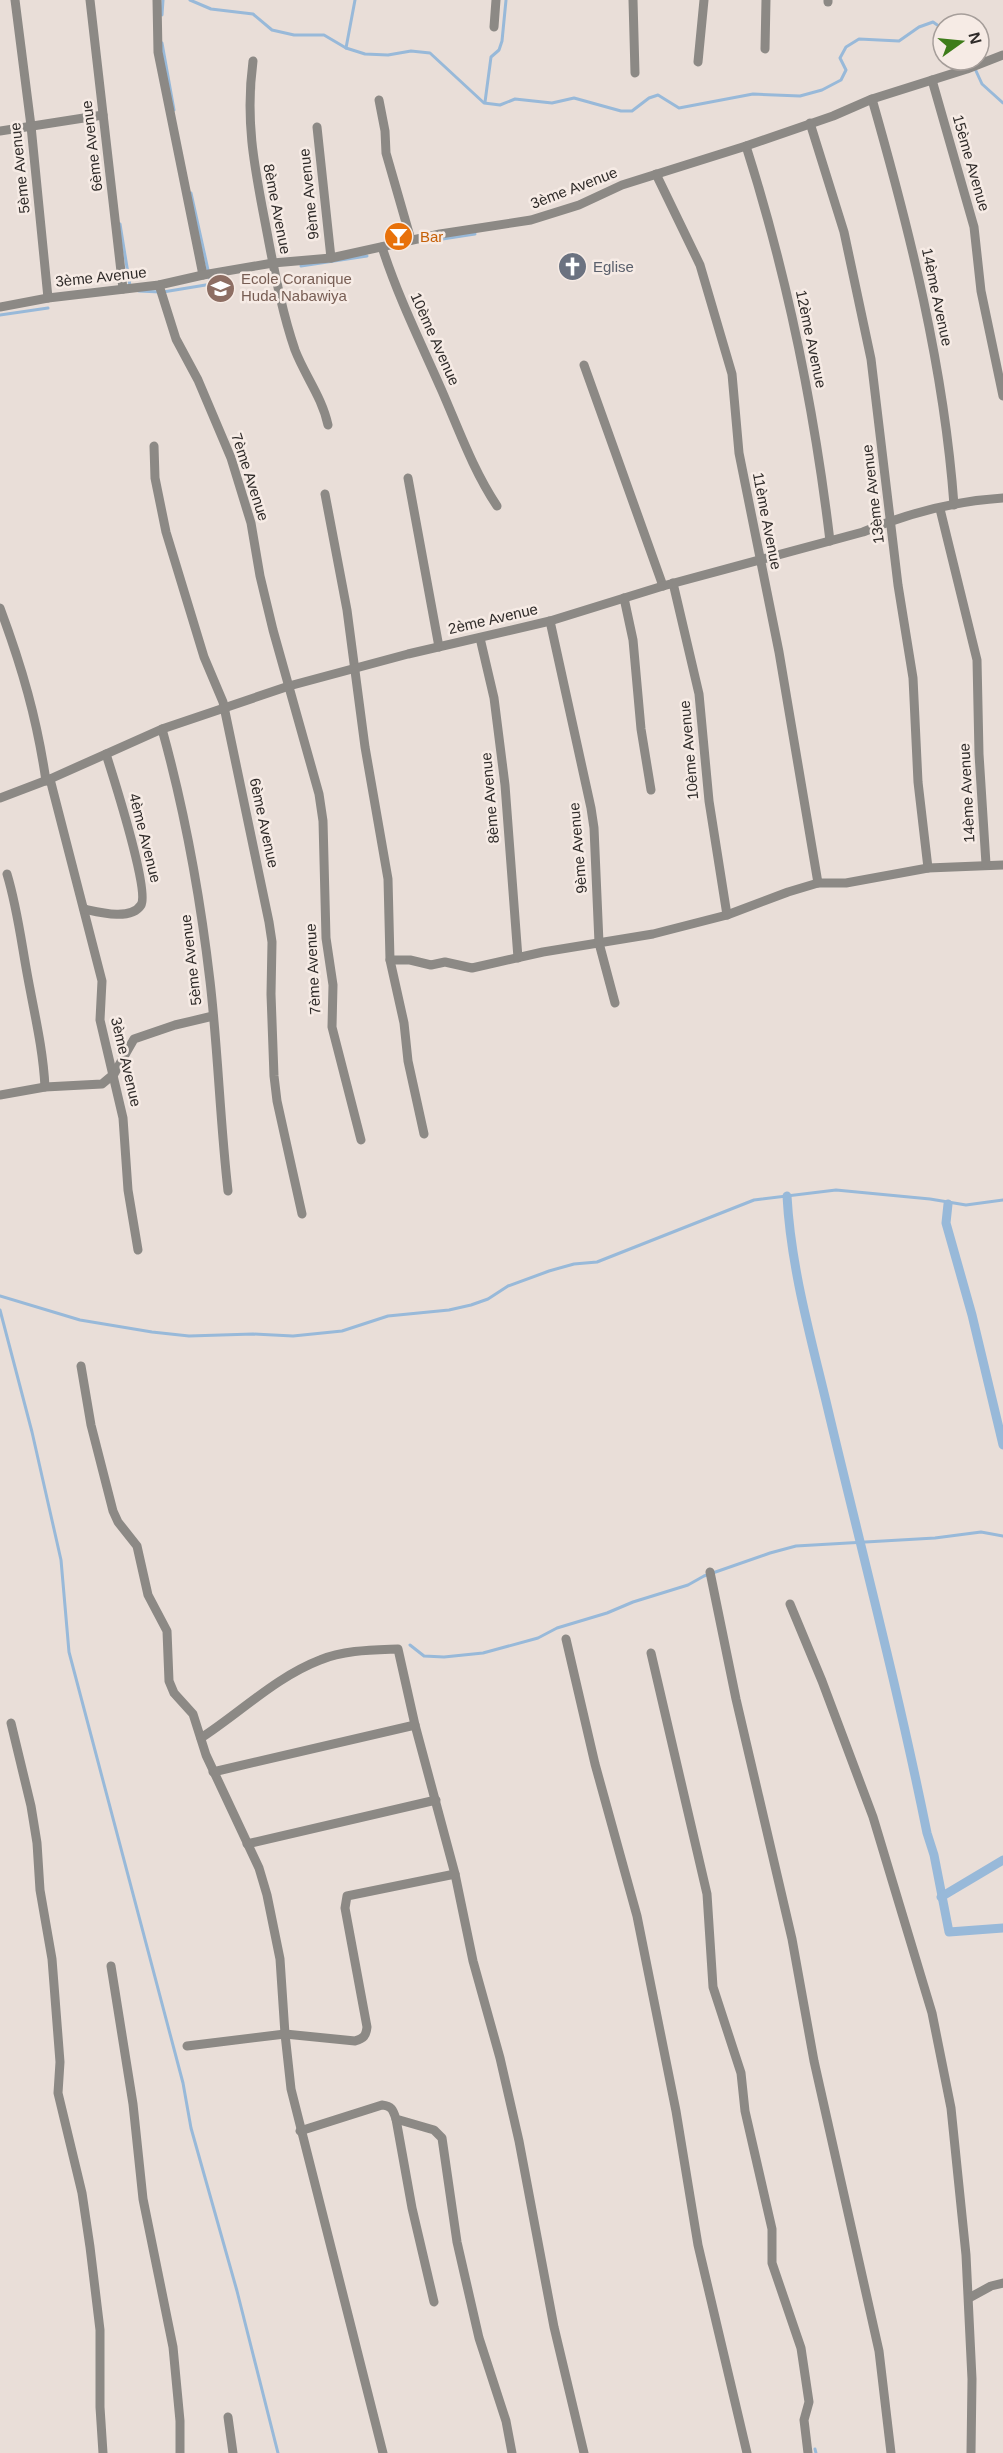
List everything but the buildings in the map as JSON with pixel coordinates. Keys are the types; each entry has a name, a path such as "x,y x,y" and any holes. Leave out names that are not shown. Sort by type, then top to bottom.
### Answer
{"street":[{"name":"5ème Avenue","path":"15,0 31,126 48,298"},
{"name":"6ème Avenue","path":"90,0 123,289"},
{"path":"157,0 159,52 203,275"},
{"path":"494,27 496,0"},
{"path":"633,0 635,73"},
{"path":"698,62 704,0"},
{"path":"765,50 766,0"},
{"name":"3ème Avenue","path":"0,307 48,298 159,285 273,263 331,258 411,240 531,220 579,205 622,185 746,146 872,99 967,69 1003,55"},
{"name":"8ème Avenue","path":"253,61 249,92 250,146 273,263 296,351 319,395 328,426"},
{"name":"15ème Avenue","path":"932,80 974,227 981,291 1003,396"},
{"name":"14ème Avenue","path":"872,99 903,206 934,355 946,422 954,505"},
{"path":"379,100 385,130 386,153 393,184 411,240"},
{"path":"0,131 103,115"},
{"name":"13ème Avenue","path":"810,123 844,232 871,359 898,585 913,678 918,782 928,868"},
{"name":"9ème Avenue","path":"317,127 331,258"},
{"name":"12ème Avenue","path":"746,146 771,228 795,327 815,431 830,541"},
{"name":"11ème Avenue","path":"656,174 700,265 732,374 739,453 792,723 818,883"},
{"name":"10ème Avenue","path":"382,247 405,310 459,433 482,482 497,506"},
{"name":"7ème Avenue","path":"159,285 176,339 198,380 231,458 253,531 260,576 319,794 323,821 326,938 333,985 332,1027 361,1140"},
{"name":"10ème Avenue","path":"584,365 668,585 699,694 704,766 727,915"},
{"name":"6ème Avenue","path":"154,446 155,478 171,551 191,608 202,651 221,694 271,932 274,1076 277,1101 302,1214"},
{"path":"408,478 438,647"},
{"path":"325,494 356,667 365,747 388,879 390,960 424,1134"},
{"name":"2ème Avenue","path":"0,798 48,780 162,729 290,686 356,667 550,621 759,559 863,532 891,520 954,505 1003,498"},
{"name":"14ème Avenue","path":"940,509 977,660 979,754 986,864"},
{"path":"624,598 633,640 641,729 651,790"},
{"name":"3ème Avenue","path":"0,608 30,699 48,780 102,981 99,1012 123,1118 128,1190 138,1250"},
{"name":"9ème Avenue","path":"550,621 570,705 594,828 599,943 615,1003"},
{"name":"8ème Avenue","path":"480,638 494,698 505,785 518,958"},
{"name":"5ème Avenue","path":"162,729 181,797 194,865 213,1016 228,1191"},
{"name":"4ème Avenue","path":"84,909 110,915 136,910 142,904 143,896 136,860 106,754"},
{"path":"390,960 410,960 431,965 445,962 472,968 599,943 632,939 727,915 818,883 846,883 928,868 1003,864"},
{"path":"7,874 14,895 27,975 38,1021 45,1087"},
{"path":"0,1095 45,1087 102,1084 114,1074 134,1039 175,1025 213,1016"},
{"path":"81,1366 92,1425 113,1511 118,1522 137,1546 148,1595 167,1631 169,1681 174,1693 193,1714 213,1772 259,1868 267,1895 280,1959 290,2083 300,2131 383,2453"},
{"path":"711,1574 736,1699 792,1939 816,2071 879,2351 891,2453"},
{"path":"790,1604 873,1817 932,2013 951,2108 969,2298 972,2379 970,2453"},
{"path":"567,1639 595,1764 637,1916 676,2112 698,2245 747,2453"},
{"path":"201,1738 294,1672 331,1657 398,1649 415,1725 454,1874 473,1961 500,2058 515,2123 554,2327 584,2453"},
{"path":"651,1653 707,1894 713,1987 741,2073 745,2111 772,2229 772,2263 801,2348 809,2402 804,2420 808,2453"},
{"path":"11,1723 31,1806 42,1904 52,1959 60,2062 58,2093 82,2193 93,2267 100,2330 102,2370 100,2407 103,2453"},
{"path":"213,1772 415,1725"},
{"path":"247,1844 436,1800"},
{"path":"187,2046 285,2034 355,2040 363,2038 367,2034 368,2027 344,1901 347,1896 454,1874"},
{"path":"111,1965 120,2011 143,2199 173,2347 180,2421 180,2453"},
{"path":"300,2131 374,2106 389,2106 393,2109 412,2208 434,2302"},
{"path":"396,2119 434,2130 442,2138 457,2242 479,2338 504,2413 512,2453"},
{"path":"969,2298 991,2286 1003,2283"},
{"path":"228,2417 233,2453"}],"waterway":[{"path":"162,15 163,0"},
{"path":"190,0 211,9 253,14 272,30 294,35 324,35 346,48 365,54 388,55 411,51 430,53 484,103 500,105 515,99 552,103 574,98 621,111 632,111 649,98 658,95 679,108 753,94 800,96 822,90 841,80 846,70 840,58 846,47 859,39 899,41 919,27 931,23"},
{"path":"346,48 355,0"},
{"path":"485,102 491,57 499,50 502,41 506,0"},
{"path":"162,43 174,110"},
{"path":"976,72 982,84 1003,103"},
{"path":"191,193 210,279"},
{"path":"120,224 130,286"},
{"path":"436,240 475,234"},
{"path":"301,266 367,256"},
{"path":"163,292 230,281"},
{"path":"139,291 160,292"},
{"path":"0,315 48,308"},
{"path":"0,1296 80,1320 152,1332 189,1336 253,1334 293,1336 342,1331 388,1316 449,1310 471,1305 488,1299 508,1286 574,1264 597,1262 754,1200 836,1190 930,1199 966,1205 1003,1200"},
{"path":"787,1196 793,1252 804,1308 893,1677 927,1833 934,1855 949,1932 1003,1928"},
{"path":"948,1204 946,1223 972,1315 1003,1445"},
{"path":"0,1310 32,1432 61,1560 69,1652 183,2083 191,2128 237,2291 278,2453"},
{"path":"410,1645 424,1656 444,1657 483,1653 538,1638 557,1628 607,1613 633,1602 688,1585 704,1576 796,1546 935,1538 981,1532 1003,1536"},
{"path":"941,1897 1003,1860"},
{"path":"815,2449 816,2453"}],"place":[{"name":"Bar","path":"399,237"},
{"name":"Eglise","path":"572,267"},
{"name":"Ecole Coranique Huda Nabawiya","path":"220,288"}]}
